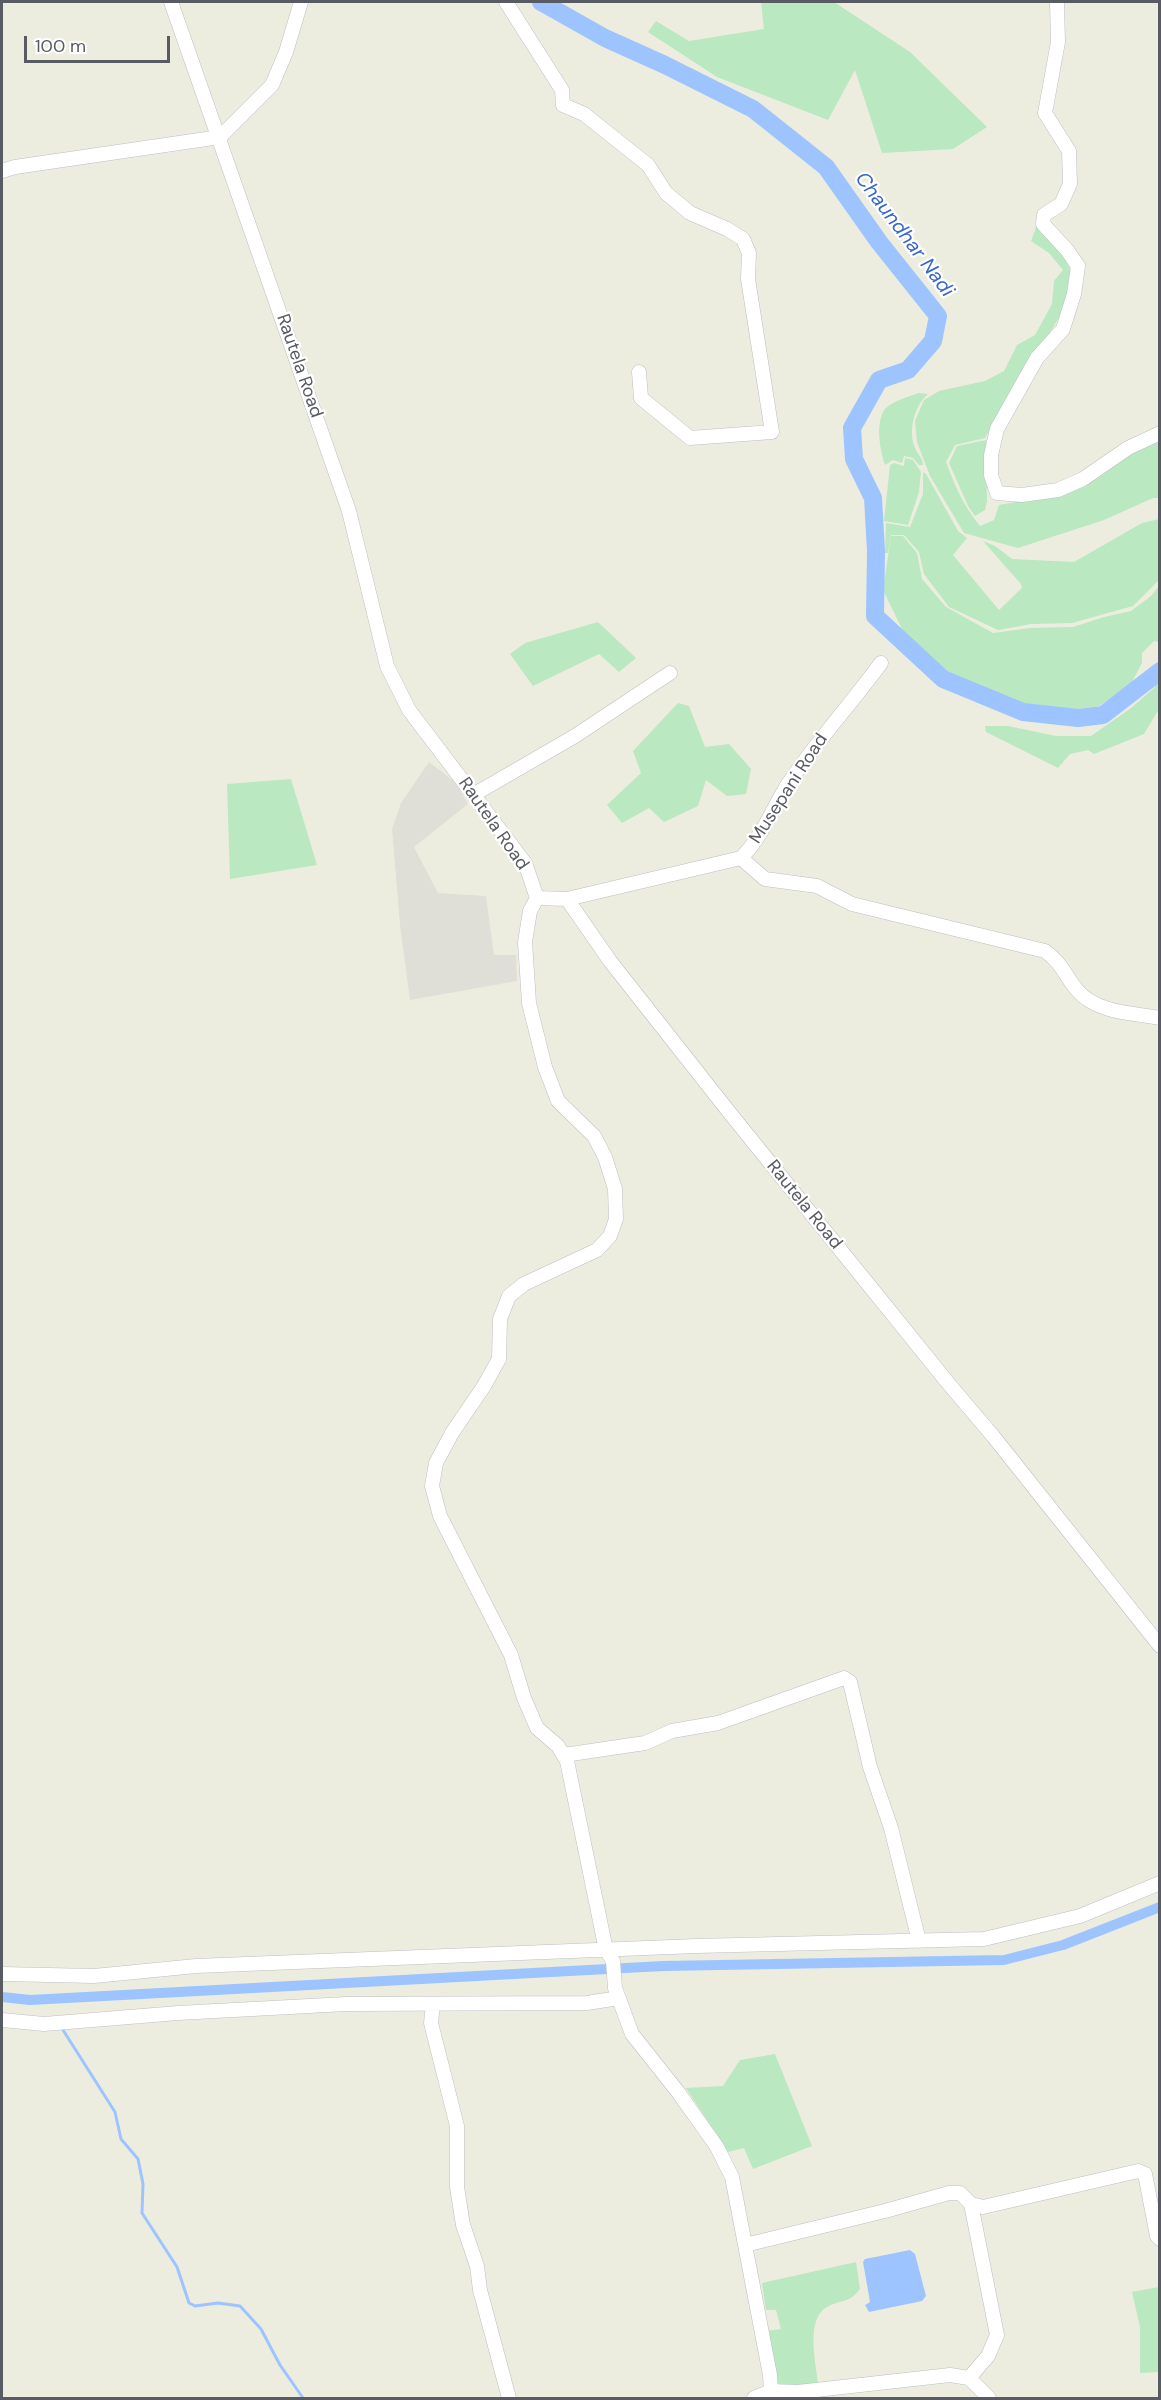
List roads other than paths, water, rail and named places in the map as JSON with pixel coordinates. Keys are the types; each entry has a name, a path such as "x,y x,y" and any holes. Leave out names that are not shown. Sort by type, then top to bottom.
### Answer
{"street":[{"name":"Rautela Road","path":"171,2 349,511 387,666 409,710 525,863 537,898"},
{"path":"2,171 15,166 220,137 272,85 286,51 301,2"},
{"path":"506,2 562,90 563,105 584,114 648,165 666,193 690,213 727,229 743,239 749,253 748,279 772,432 690,438 641,398 639,372"},
{"path":"1058,2 1058,42 1045,113 1069,152 1070,184 1061,204 1044,215 1043,224 1078,266 1074,294 1063,329 1037,358 997,429 991,455 991,475 997,493 1022,495 1058,490 1083,479 1128,448 1160,433"},
{"name":"Musepani Road","path":"567,899 741,858 751,848 789,784 882,663"},
{"path":"473,795 575,736 670,673"},
{"path":"741,858 765,879 817,886 852,904 1045,951 1056,958 1077,990 1091,1002 1103,1007 1160,1018"},
{"path":"567,899 537,898 530,911 525,942 529,1002 545,1067 558,1101 594,1136 605,1157 615,1189 616,1219 610,1236 597,1250 524,1284 509,1296 500,1319 499,1359 436,1463 432,1486 440,1516 511,1655 524,1698 537,1728 558,1746 567,1761 617,1993 632,2034 678,2092 717,2147 732,2177 770,2375 771,2391"},
{"name":"Rautela Road","path":"567,899 609,961 674,1043 1160,1646"},
{"path":"564,1755 645,1743 672,1731 718,1723 844,1678 850,1682 870,1767 891,1828 919,1941"},
{"path":"2,1974 94,1976 196,1966 609,1955 984,1939 1080,1916 1160,1883"},
{"path":"2,2020 44,2024 178,2013 298,2007 587,2003 617,1993"},
{"path":"433,2004 431,2023 457,2126 457,2187 463,2225 477,2266 480,2290 509,2398"},
{"path":"745,2246 949,2193 960,2193 971,2204 984,2207 1138,2171 1145,2174 1157,2236 1160,2239"},
{"path":"969,2378 988,2356 997,2335 971,2204"},
{"path":"754,2398 771,2391 798,2392 950,2375 969,2378 989,2398"}],"water":[{"path":"910,2250 915,2254 926,2296 922,2301 869,2312 865,2305 870,2302 863,2262 865,2259"}],"waterway":[{"name":"Chaundhar Nadi","path":"541,2 605,38 753,109 826,167 879,242 938,316 933,341 908,370 879,380 852,428 854,459 873,498 876,551 875,616 943,679 1023,712 1078,718 1103,715 1160,671"},
{"path":"2,1997 30,2000 663,1966 1004,1960 1063,1945 1160,1907"},
{"path":"63,2030 115,2112 121,2139 138,2159 143,2184 142,2213 177,2267 189,2303 195,2306 218,2303 240,2306 261,2329 280,2365 303,2398"}]}
